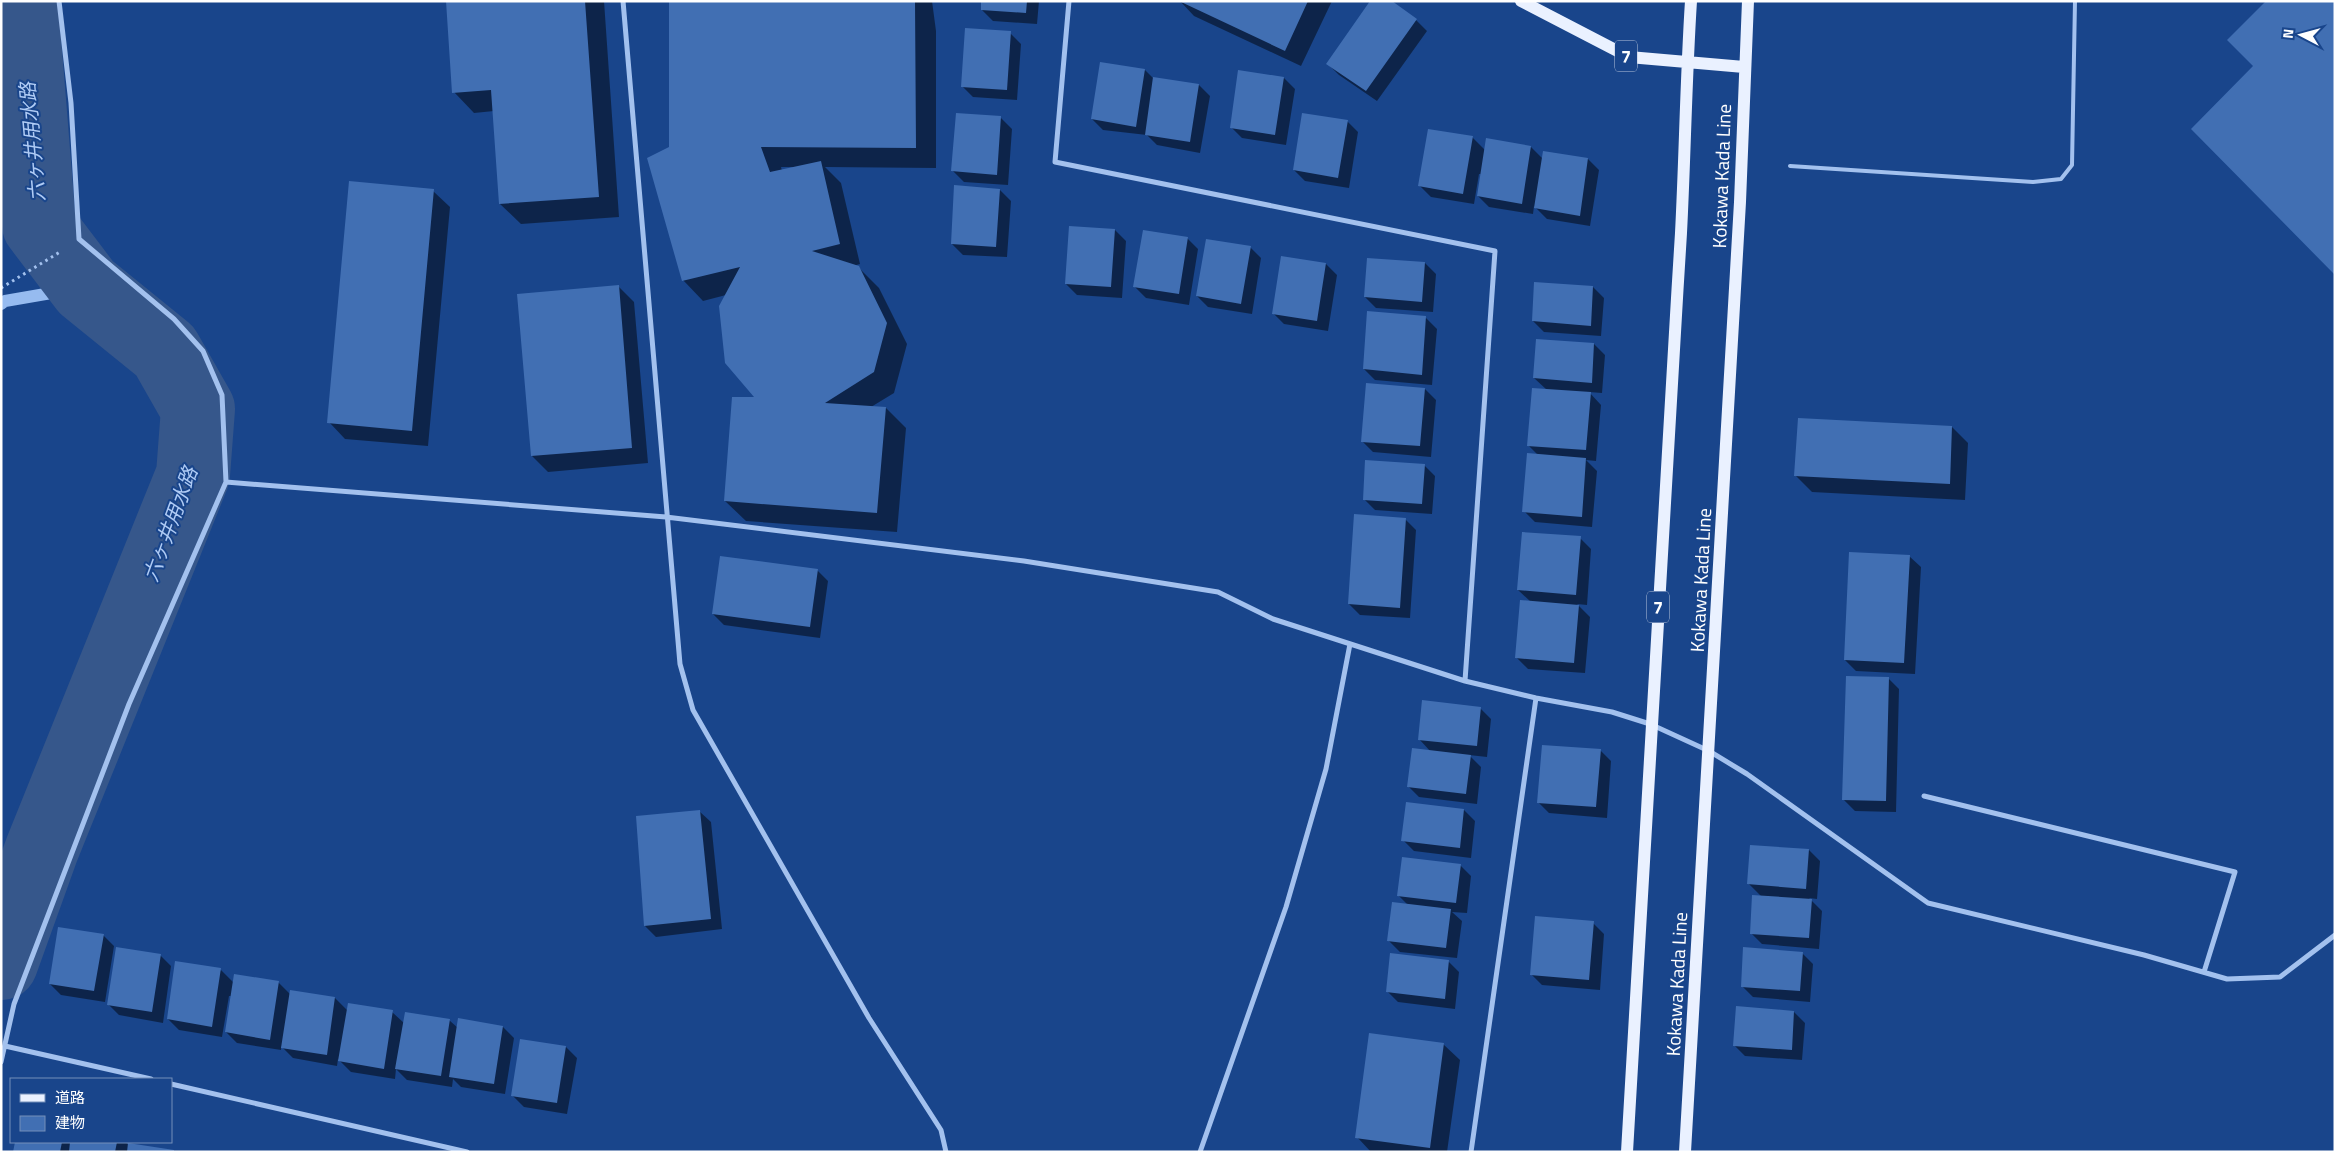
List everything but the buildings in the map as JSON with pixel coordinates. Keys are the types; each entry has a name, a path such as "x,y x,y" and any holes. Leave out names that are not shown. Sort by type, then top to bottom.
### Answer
{"main road":[{"name":"7","path":"1521,1 1629,57 1744,68"},
{"name":"Kokawa Kada Line","path":"1627,1152 1650,724 1682,210 1691,1"},
{"name":"Kokawa Kada Line","path":"1685,1152 1740,202 1748,1"}],"street":[{"path":"1,1062 14,1004 129,704 226,482 222,395 202,351 174,318 79,239 71,103 59,1"},
{"path":"623,1 680,664 693,710 869,1018 941,1130 946,1152"},
{"path":"1069,1 1055,162 1495,251 1465,681"},
{"path":"226,482 666,516 1024,561 1218,592 1273,619 1465,681 1536,698 1612,712 1650,724 1709,751 1754,779 1928,902 2144,955 2227,979 2280,977 2335,935"},
{"path":"1200,1152 1291,888 1326,769 1350,644"},
{"path":"1471,1152 1536,698"},
{"path":"1924,796 2235,872 2204,972"},
{"path":"5,1046 146,1078"},
{"path":"172,1084 467,1152"}],"lane":[{"path":"1790,166 2033,182 2061,179 2072,164 2075,1"}],"path":[{"path":"1,288 79,239"}],"waterway":[{"name":"六ヶ井用水路","path":"1,963 42,849 193,475 198,409 165,351 86,287 39,225 21,1"},
{"path":"1,304 5,301 86,287"}]}
